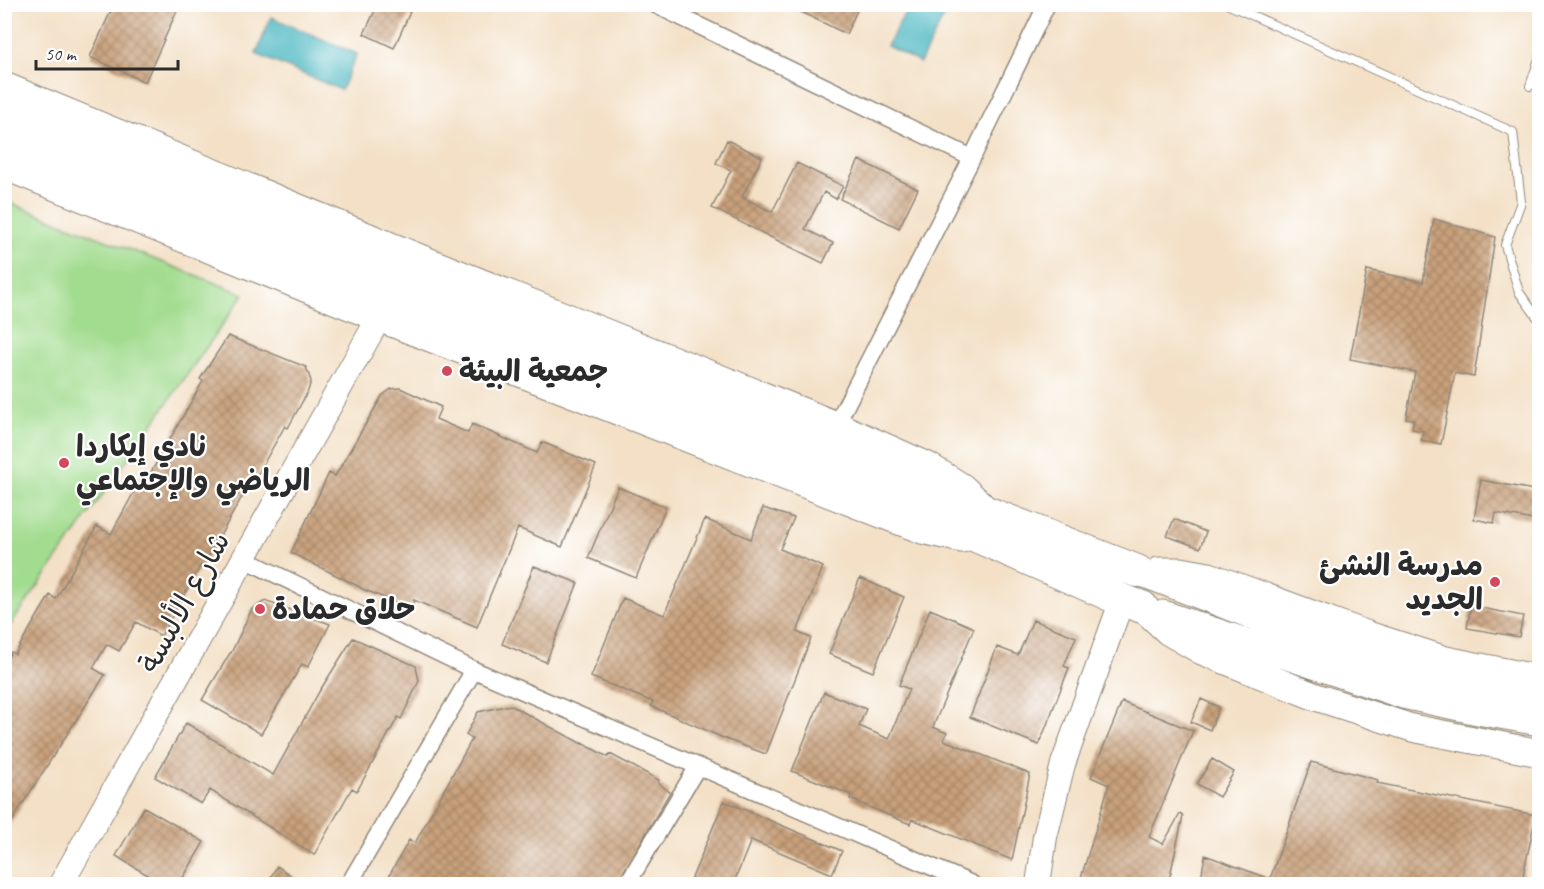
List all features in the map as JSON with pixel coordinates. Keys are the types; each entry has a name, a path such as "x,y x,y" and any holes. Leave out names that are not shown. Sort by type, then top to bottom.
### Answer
{"highway":[{"path":"4,106 986,526 1132,604"},
{"path":"4,135 294,256 887,497 1137,571"}],"main road":[{"path":"4,86 421,258 836,425 928,466 962,487 986,526 956,539 922,530 379,318 4,166"},
{"name":"شارع الألبسة","path":"61,885 379,318"},
{"path":"1137,571 1181,571 1209,576 1368,635 1446,660 1539,679"},
{"path":"1137,571 1339,649 1416,674 1539,699"},
{"path":"1132,604 1402,695 1539,722"},
{"path":"1132,604 1169,632 1202,651 1316,697 1412,728 1539,753"},
{"path":"1038,885 1045,837 1063,764 1132,604"}],"street":[{"path":"654,4 677,10 972,158"},
{"path":"836,425 972,158 1047,4"},
{"path":"244,559 474,670 972,885"},
{"path":"349,885 474,670"},
{"path":"627,885 698,766"}],"lane":[{"path":"1227,4 1513,132 1521,202 1505,244 1519,292 1539,321"},
{"path":"1530,86 1539,56"}],"green space":[{"name":"نادي إيكاردا الرياضي والإجتماعي","path":"5,201 244,294 5,633"}],"water":[{"path":"909,5 950,5 920,63 887,46"},
{"path":"271,17 357,54 341,90 256,54"}],"building":[{"path":"114,4 180,4 145,82 90,57"},
{"path":"378,4 394,4 410,12 394,48 364,34"},
{"path":"785,4 860,4 846,34"},
{"path":"727,140 762,157 742,197 772,212 797,163 843,186 836,199 824,192 805,229 833,243 823,263 712,208 731,170 716,163"},
{"path":"859,160 918,189 899,228 840,199"},
{"path":"1434,219 1495,237 1474,377 1455,373 1441,444 1421,440 1423,431 1412,429 1414,420 1406,418 1415,372 1350,359 1367,270 1423,282"},
{"path":"228,336 306,367 311,381 308,391 288,428 285,426 203,566 201,565 161,636 136,622 119,651 107,644 93,668 105,675 4,833 4,663 11,652 15,654 50,595 56,599 97,526 111,534 145,472 150,474 203,381 200,379"},
{"path":"400,388 441,407 436,419 468,433 472,424 537,453 542,442 596,465 562,547 518,528 477,627 414,600 411,609 360,588 291,553 329,473 335,476 382,396 391,389"},
{"path":"1481,480 1539,491 1539,521 1496,513 1494,523 1474,519"},
{"path":"618,487 666,507 636,578 588,558"},
{"path":"763,508 794,518 780,549 823,567 797,632 811,638 766,754 728,740 651,706 653,702 591,677 623,598 664,615 705,519 751,539"},
{"path":"1174,519 1206,532 1200,548 1167,536"},
{"path":"534,566 578,583 546,662 502,644"},
{"path":"860,578 904,597 873,672 829,654"},
{"path":"265,601 330,624 308,667 302,664 261,734 202,700 231,653 252,609"},
{"path":"1471,606 1523,616 1519,637 1467,628"},
{"path":"930,609 974,628 933,727 947,733 944,740 1030,774 1012,860 912,819 910,824 850,799 851,795 792,771 824,692 866,709 859,726 889,739 909,689 899,685"},
{"path":"1033,620 1076,637 1064,666 1069,668 1039,745 970,717 997,647 1018,655"},
{"path":"353,638 416,666 419,681 401,719 398,717 357,791 352,788 314,855 210,790 201,804 155,777 186,723 273,775 319,692"},
{"path":"1201,699 1219,707 1210,730 1191,722"},
{"path":"1122,702 1193,731 1149,837 1163,844 1180,814 1183,816 1168,885 1137,885 1081,878 1109,785 1091,777"},
{"path":"510,705 582,744 608,757 610,754 659,780 658,783 670,792 616,885 384,885 409,840 415,843 472,739 466,735 478,712"},
{"path":"1212,759 1234,772 1219,797 1197,784"},
{"path":"1311,762 1378,780 1377,783 1536,815 1521,885 1200,885 1205,855 1270,879"},
{"path":"724,801 842,851 832,874 751,840 733,885 689,885"},
{"path":"144,807 204,842 179,885 164,885 116,856"},
{"path":"277,866 305,885 266,885"}],"place":[{"name":"جمعية البيئة","path":"447,371"},
{"name":"نادي إيكاردا الرياضي والإجتماعي","path":"64,463"},
{"name":"مدرسة النشئ الجديد","path":"1495,582"},
{"name":"حلاق حمادة","path":"260,609"}]}
